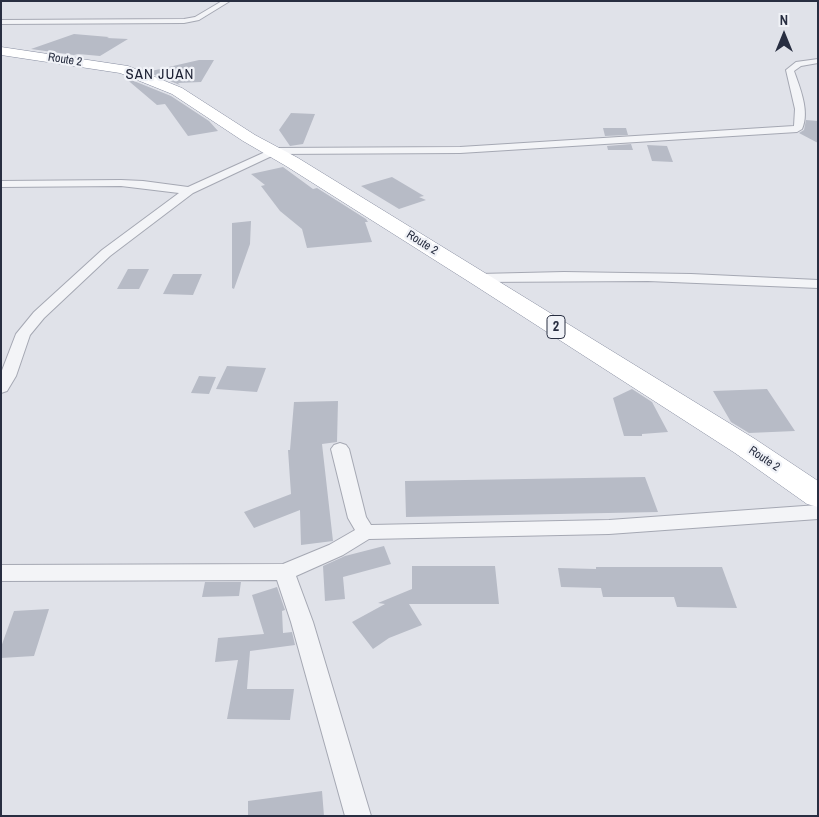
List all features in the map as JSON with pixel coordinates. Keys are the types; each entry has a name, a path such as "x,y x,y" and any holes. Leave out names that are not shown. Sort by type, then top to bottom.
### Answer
{"highway":[{"name":"Route 2","path":"1,50 123,69 177,91 249,138 282,156 479,278 745,446 818,496"}],"street":[{"path":"1,22 184,21 197,19 227,1"},
{"path":"1,388 8,376 23,334 39,315 126,236 190,191 282,156 541,146 600,140 797,129 801,122 800,113 790,70 799,64 818,61"},
{"path":"1,184 121,183 190,191"},
{"path":"479,278 529,276 681,277 818,284"},
{"path":"340,449 357,518 366,532"},
{"path":"1,572 285,572 336,550 366,532 609,526 818,512"},
{"path":"285,572 305,632 358,816"}],"building":[{"path":"74,34 128,39 100,56 74,55 31,49"},
{"path":"199,60 214,60 201,82 178,83 180,85 147,72"},
{"path":"124,77 171,96 209,121 218,131 188,136 165,104 157,105"},
{"path":"291,113 315,114 303,144 290,146 279,130"},
{"path":"806,120 818,121 818,143 799,133 804,130"},
{"path":"603,128 626,128 628,135 605,136"},
{"path":"631,144 633,150 608,150 607,146"},
{"path":"647,145 667,146 673,162 652,161"},
{"path":"283,167 313,189 317,188 366,219 368,222 365,222 372,242 307,248 302,229 280,211 261,186 265,185 251,174"},
{"path":"392,177 424,196 419,197 426,200 399,209 361,186"},
{"path":"251,221 250,244 234,289 232,288 232,223"},
{"path":"128,269 149,269 139,289 117,289"},
{"path":"173,274 202,274 193,295 163,294"},
{"path":"227,366 266,368 257,392 216,389"},
{"path":"199,376 216,377 209,394 191,393"},
{"path":"632,389 652,402 668,432 642,434 642,436 624,436 613,398"},
{"path":"767,389 795,431 749,433 731,422 713,391"},
{"path":"338,401 337,442 322,444 333,541 301,545 300,510 254,528 244,512 291,494 288,450 290,450 294,402"},
{"path":"645,477 658,512 406,517 405,481"},
{"path":"384,546 391,564 343,577 345,599 325,601 323,566 345,556"},
{"path":"412,566 495,566 499,604 409,604 422,625 389,638 373,649 352,622 385,604 378,603 412,589"},
{"path":"596,567 722,567 737,608 677,607 674,597 603,597 601,588 561,587 558,568 596,569"},
{"path":"205,582 241,582 239,596 202,597"},
{"path":"277,587 285,610 282,611 283,633 292,632 295,645 250,651 247,689 294,689 290,720 227,719 238,660 215,662 218,638 264,634 252,595"},
{"path":"49,609 34,656 1,658 1,647 14,611"},
{"path":"322,791 324,816 248,816 248,801"}],"district":[{"name":"SAN JUAN","path":"160,75"}]}
